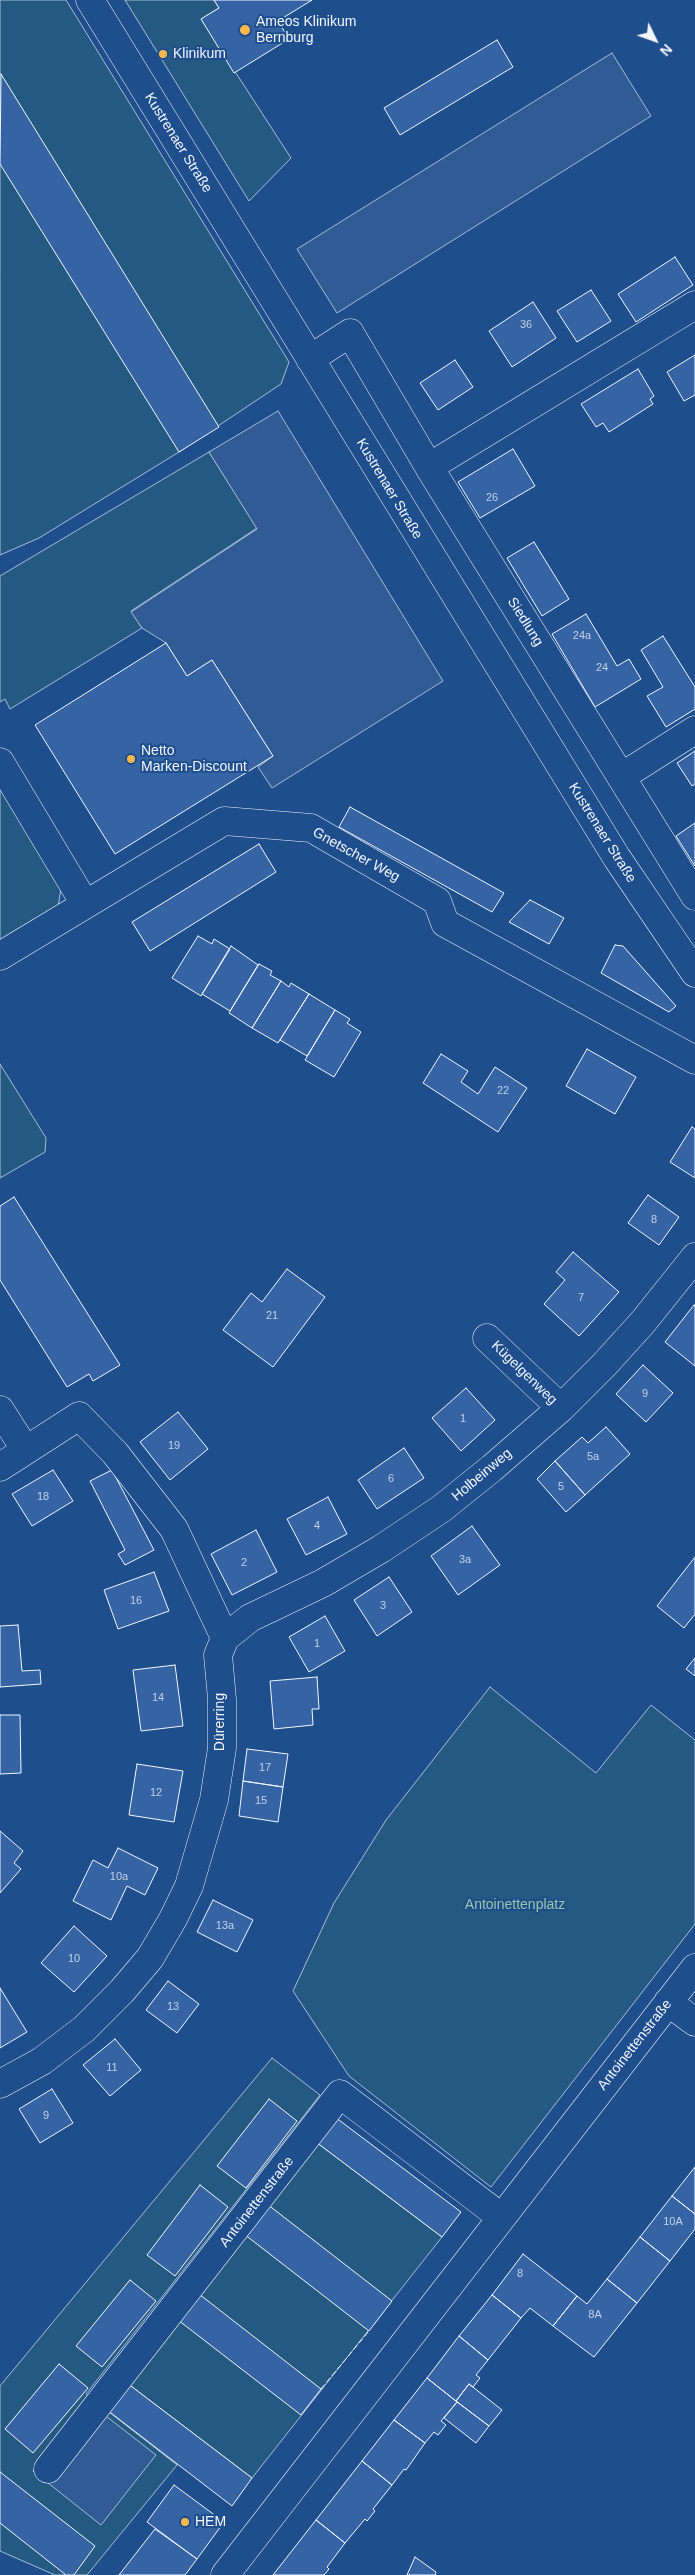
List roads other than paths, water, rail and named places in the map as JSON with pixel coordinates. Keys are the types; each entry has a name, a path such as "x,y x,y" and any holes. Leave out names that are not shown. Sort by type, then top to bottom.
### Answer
{"street":[{"name":"Kustrenaer Straße","path":"90,0 617,858 695,973"},
{"path":"430,467 695,305"},
{"name":"Siedlung","path":"310,359 350,333 430,467 695,896"},
{"path":"621,777 695,730"},
{"path":"0,762 85,904"},
{"name":"Gnetscher Weg","path":"0,956 224,821 311,828 437,901 445,923 695,1060"},
{"name":"Holbeinweg","path":"225,1638 250,1618 323,1583 381,1549 441,1509 561,1408 644,1322 695,1257"},
{"name":"Kügelgenweg","path":"487,1338 561,1408"},
{"path":"0,1410 25,1449"},
{"path":"0,1468 25,1449 79,1416 115,1452 174,1529 225,1638"},
{"name":"Dürerring","path":"0,2084 42,2061 84,2029 122,1991 150,1958 173,1920 192,1878 214,1800 222,1748 222,1699 218,1655 225,1638"},
{"name":"Antoinettenstraße","path":"225,2575 695,1968"},
{"path":"668,2002 695,2022"},
{"name":"Antoinettenstraße","path":"48,2469 340,2094 501,2217"}],"place":[{"name":"Ameos Klinikum Bernburg","path":"245,30"},
{"name":"Klinikum","path":"163,54"},
{"name":"Netto Marken-Discount","path":"131,759"},
{"name":"HEM","path":"185,2522"}],"park label":[{"name":"Antoinettenplatz","path":"515,1905"}]}
